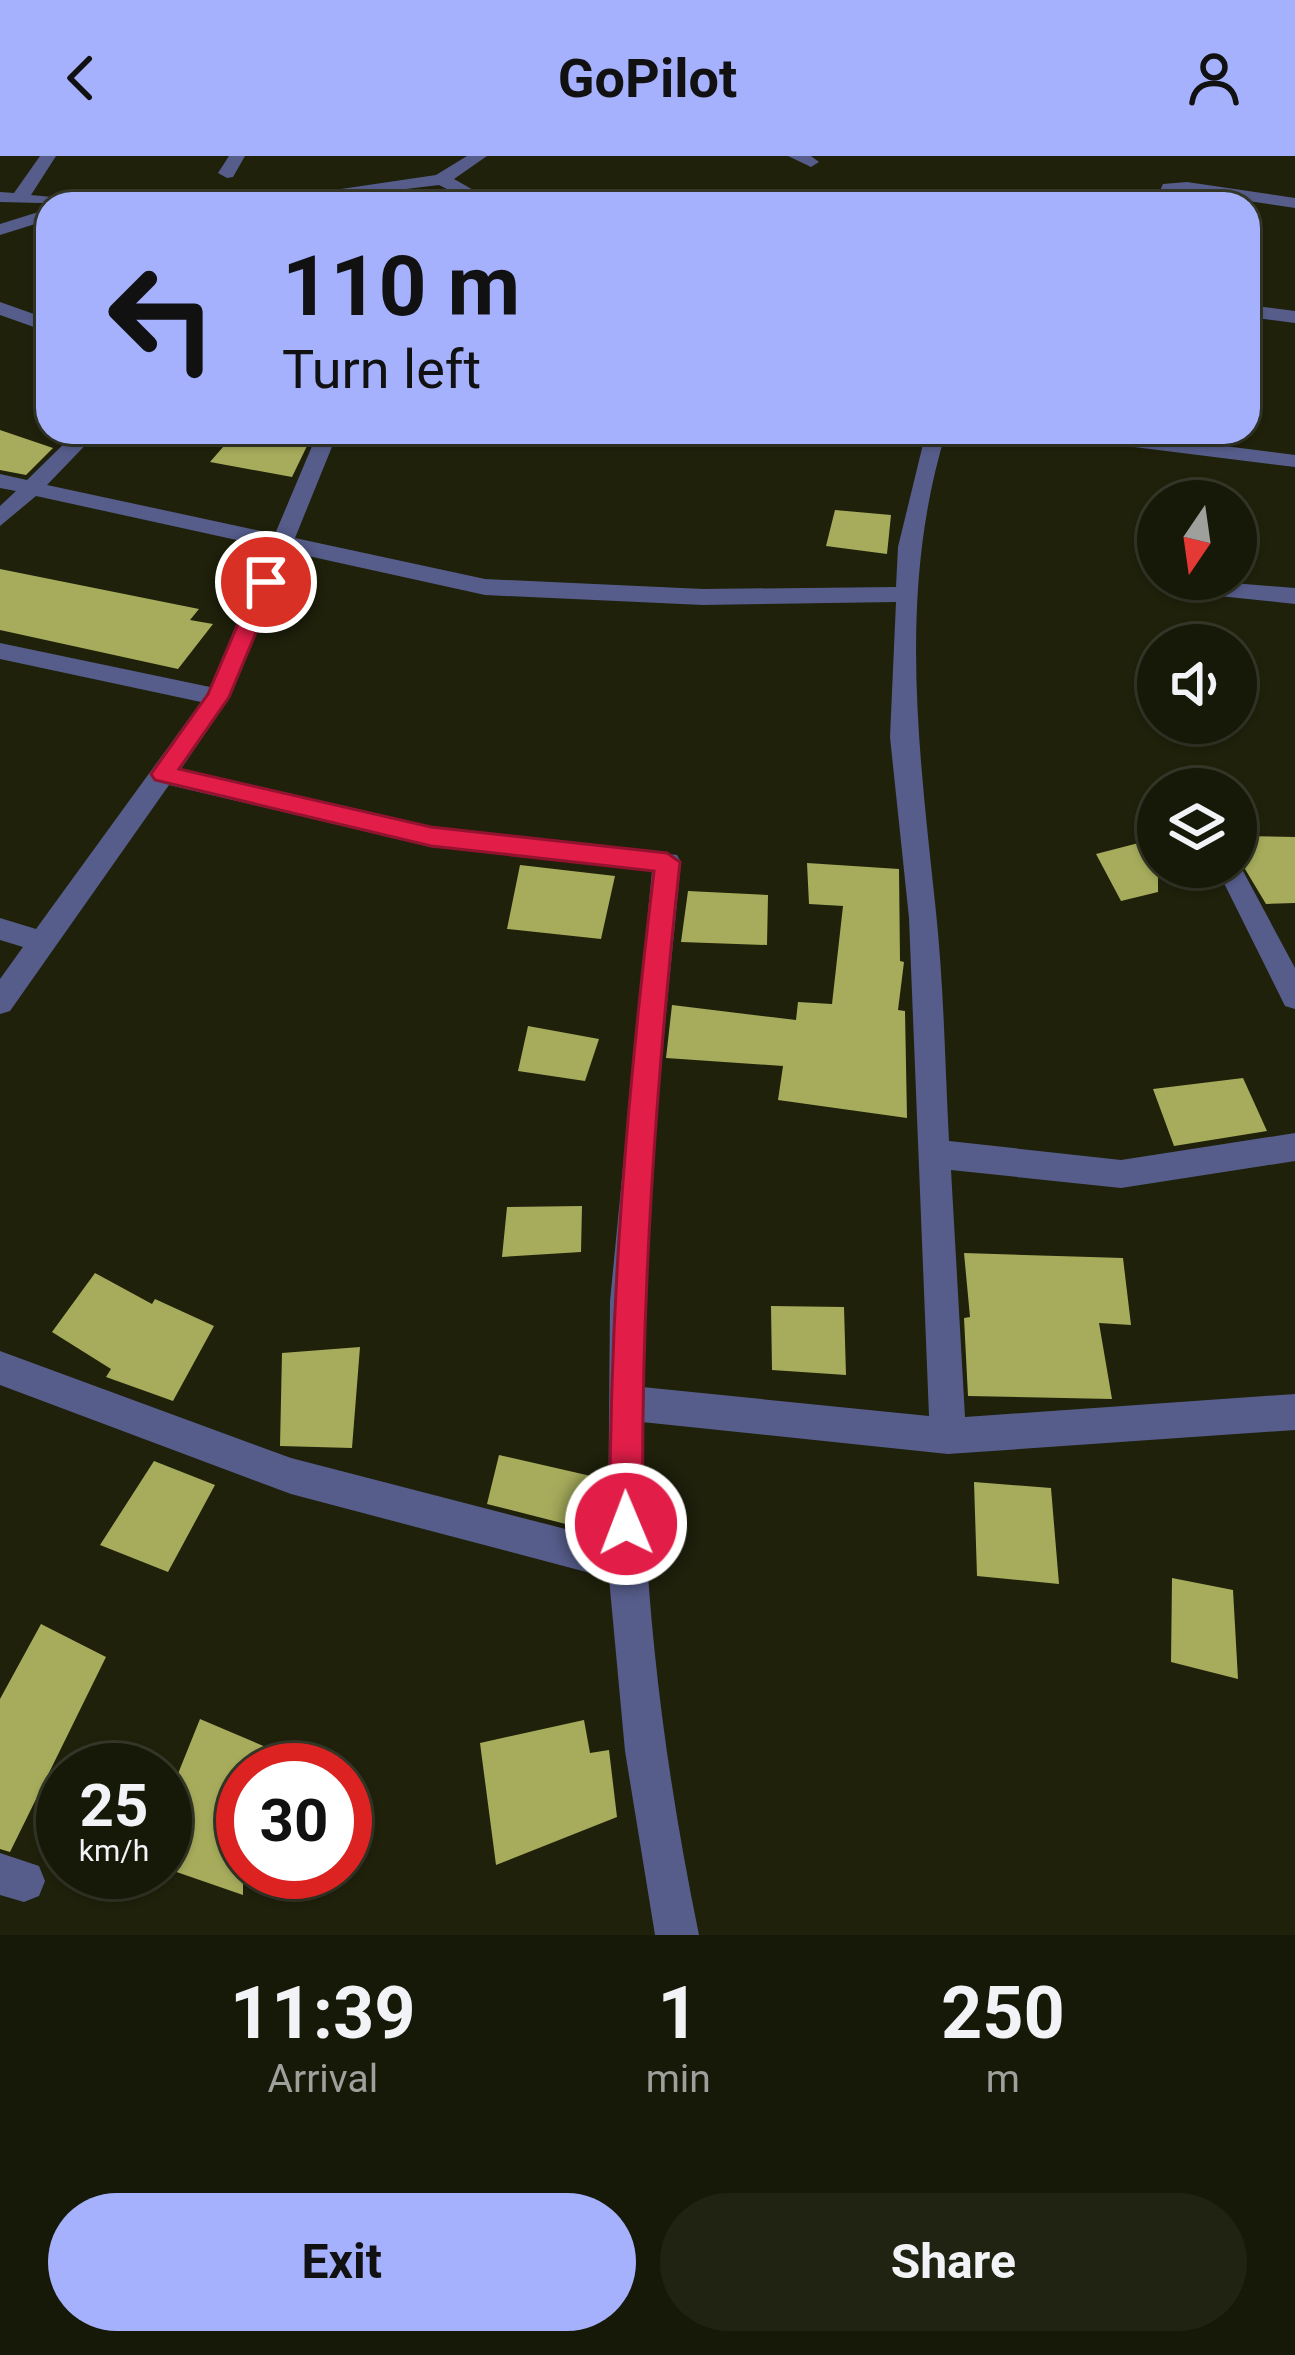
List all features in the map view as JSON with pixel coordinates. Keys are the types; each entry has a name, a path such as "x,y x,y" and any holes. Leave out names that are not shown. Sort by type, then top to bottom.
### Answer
{"street":[{"path":"9,198 48,156"},
{"path":"333,192 442,179 479,156"},
{"path":"442,179 466,192"},
{"path":"1168,192 1186,187 1220,192"},
{"path":"1260,198 1295,203"},
{"path":"0,230 36,218"},
{"path":"0,308 36,322"},
{"path":"1260,312 1295,317"},
{"path":"0,518 76,444"},
{"path":"0,1002 218,697 323,444"},
{"path":"932,444 909,547 903,737 923,917 948,1436"},
{"path":"1178,444 1295,461"},
{"path":"0,481 485,587 703,598 910,594"},
{"path":"1257,593 1295,596"},
{"path":"0,651 218,697"},
{"path":"163,774 431,837 667,862 640,1101 625,1403 627,1564 652,1814 677,1935"},
{"path":"1240,888 1295,997"},
{"path":"0,929 42,943"},
{"path":"935,1154 1120,1174 1295,1147"},
{"path":"0,1368 291,1476 627,1564"},
{"path":"625,1403 948,1436 1295,1412"}],"building":[{"path":"0,430 53,448 26,475 0,470"},
{"path":"226,444 307,446 292,477 210,462"},
{"path":"835,510 891,515 887,554 826,546"},
{"path":"0,569 199,609 190,620 213,624 178,669 0,630"},
{"path":"1257,836 1295,837 1295,903 1266,904 1256,888"},
{"path":"1137,843 1137,888 1158,888 1158,892 1121,901 1096,854"},
{"path":"807,863 899,869 900,961 904,962 898,1010 905,1011 907,1118 778,1100 783,1066 666,1058 672,1005 796,1020 798,1002 832,1004 843,906 809,904"},
{"path":"520,865 615,876 601,939 507,929"},
{"path":"688,891 768,895 767,945 681,942"},
{"path":"528,1026 599,1039 585,1081 518,1071"},
{"path":"1243,1078 1267,1131 1174,1146 1153,1089"},
{"path":"582,1206 581,1252 502,1257 507,1207"},
{"path":"964,1253 1123,1258 1131,1325 1099,1323 1112,1399 968,1396 964,1318 970,1317"},
{"path":"95,1273 152,1304 155,1299 214,1326 173,1401 106,1377 111,1369 52,1332"},
{"path":"771,1306 844,1307 846,1375 772,1370"},
{"path":"360,1347 352,1448 280,1446 282,1353"},
{"path":"499,1455 604,1479 601,1533 487,1504"},
{"path":"154,1461 215,1485 168,1572 100,1545"},
{"path":"974,1482 1051,1488 1059,1584 977,1576"},
{"path":"1172,1578 1233,1590 1238,1679 1171,1662"},
{"path":"41,1624 106,1657 64,1743 36,1743 36,1799 10,1852 0,1849 0,1699"},
{"path":"200,1719 256,1743 216,1743 216,1886 192,1877 190,1743"},
{"path":"584,1720 590,1753 609,1750 617,1817 496,1865 480,1743"}],"route":[{"path":"266,582 218,697 163,774 431,837 667,862 640,1101 625,1403 626,1524"}]}
